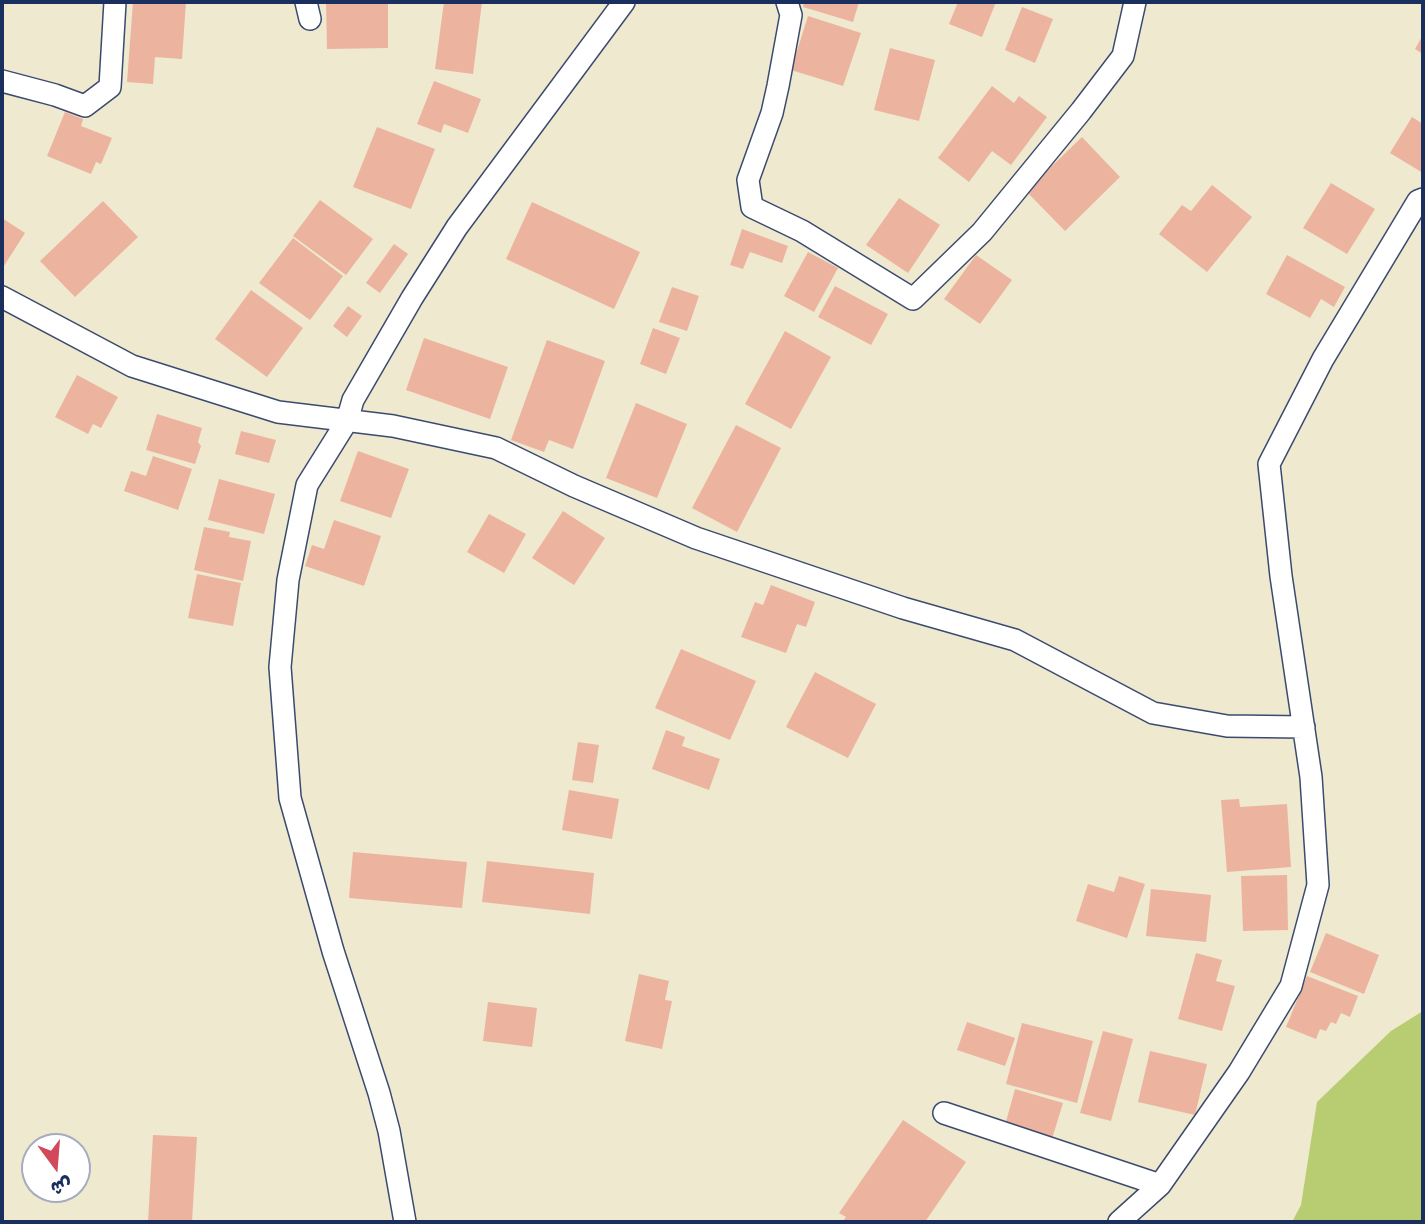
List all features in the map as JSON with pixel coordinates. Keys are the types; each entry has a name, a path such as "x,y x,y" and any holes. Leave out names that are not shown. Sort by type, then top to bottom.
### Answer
{"street":[{"path":"2,81 85,106 110,88 115,2"},
{"path":"787,2 791,15 778,86 772,113 748,180 752,207 802,231 913,299 982,232 1082,111 1123,56 1135,2"},
{"path":"405,1222 389,1131 379,1093 333,951 290,798 280,667 288,580 307,485 347,421 353,400 457,227 621,3"},
{"path":"1119,1222 1160,1185 1240,1072 1291,986 1318,886 1311,777 1281,576 1269,464 1323,359 1419,201 1423,200"},
{"path":"2,297 132,366 278,412 393,426 496,448 574,486 696,538 904,608 1015,640 1153,713 1227,726 1304,727"},
{"path":"944,1114 1160,1185"}],"green space":[{"path":"1423,1011 1423,1222 1292,1222 1301,1205 1317,1102 1391,1031"}],"building":[{"path":"133,2 186,2 182,59 155,57 153,84 127,82"},
{"path":"326,2 388,2 388,48 327,49"},
{"path":"444,2 482,2 473,74 435,69"},
{"path":"804,2 859,2 853,22 803,7"},
{"path":"958,2 996,2 982,37 949,24"},
{"path":"1022,7 1053,19 1035,63 1005,50"},
{"path":"808,16 861,33 843,86 791,70"},
{"path":"1423,35 1423,54 1415,49"},
{"path":"890,48 935,60 919,121 874,110"},
{"path":"434,81 481,99 468,133 444,124 441,133 417,124"},
{"path":"992,86 1014,103 1019,96 1047,117 1011,165 992,151 969,182 938,158"},
{"path":"65,112 83,119 81,126 112,138 101,164 96,162 91,174 47,156"},
{"path":"1412,117 1423,124 1423,173 1390,153"},
{"path":"377,127 435,149 411,209 353,187"},
{"path":"1082,137 1120,177 1065,231 1026,191"},
{"path":"1331,183 1375,209 1347,254 1303,228"},
{"path":"1212,185 1252,217 1207,272 1159,234 1182,205 1191,211"},
{"path":"899,198 940,225 908,273 866,245"},
{"path":"320,200 373,239 346,275 293,236"},
{"path":"103,201 138,237 75,297 40,261"},
{"path":"532,202 640,252 614,309 506,259"},
{"path":"2,218 25,233 2,269"},
{"path":"742,229 788,246 782,263 750,252 743,269 730,265"},
{"path":"293,238 343,276 310,320 259,283"},
{"path":"394,244 408,254 380,293 366,283"},
{"path":"808,252 838,268 814,312 784,296"},
{"path":"976,255 1012,280 980,324 944,299"},
{"path":"1287,255 1345,287 1334,307 1321,299 1310,318 1266,294"},
{"path":"835,286 888,314 871,345 818,317"},
{"path":"672,287 699,296 687,331 659,322"},
{"path":"251,290 303,328 267,377 215,339"},
{"path":"348,306 362,316 347,337 333,326"},
{"path":"653,328 680,338 666,374 640,364"},
{"path":"785,331 831,357 791,429 745,404"},
{"path":"424,338 508,367 490,419 406,390"},
{"path":"547,340 605,361 573,449 549,440 544,452 511,440"},
{"path":"77,375 118,397 101,428 93,424 88,434 55,417"},
{"path":"636,403 687,424 657,498 606,478"},
{"path":"157,414 202,428 198,442 201,446 195,464 146,450"},
{"path":"736,425 781,448 737,532 692,508"},
{"path":"241,431 276,440 269,463 235,454"},
{"path":"358,451 409,469 391,518 340,501"},
{"path":"153,456 192,469 178,510 124,491 131,471 146,476"},
{"path":"219,479 275,494 264,534 208,520"},
{"path":"563,511 605,538 574,585 532,558"},
{"path":"489,514 526,534 504,573 467,552"},
{"path":"334,520 381,536 364,586 305,566 312,545 324,549"},
{"path":"204,527 230,532 229,537 251,541 243,581 194,570"},
{"path":"197,574 241,583 233,626 188,618"},
{"path":"771,585 815,602 806,627 797,624 786,653 741,637 755,602 763,605"},
{"path":"681,649 756,681 730,740 655,708"},
{"path":"815,672 876,704 848,758 786,727"},
{"path":"666,730 685,737 682,746 720,759 709,790 652,769"},
{"path":"578,742 599,745 593,783 572,780"},
{"path":"569,790 619,799 612,839 562,830"},
{"path":"1239,799 1240,807 1287,804 1291,867 1227,872 1221,800"},
{"path":"353,852 467,862 462,908 349,898"},
{"path":"487,861 594,873 590,914 482,902"},
{"path":"1287,875 1288,930 1243,931 1241,876"},
{"path":"1119,876 1145,884 1127,938 1076,921 1088,884 1114,892"},
{"path":"1151,889 1211,895 1206,942 1146,936"},
{"path":"1326,933 1379,955 1364,994 1310,972"},
{"path":"1196,953 1222,960 1216,981 1235,986 1222,1031 1178,1019"},
{"path":"639,974 669,981 665,1000 672,1001 662,1049 625,1041"},
{"path":"1307,976 1358,996 1350,1017 1341,1013 1336,1024 1331,1022 1326,1031 1320,1029 1316,1039 1286,1027"},
{"path":"488,1002 537,1008 532,1047 483,1041"},
{"path":"967,1022 1015,1038 1005,1066 957,1050"},
{"path":"1022,1023 1093,1041 1077,1103 1006,1084"},
{"path":"1103,1031 1133,1039 1111,1121 1080,1113"},
{"path":"1150,1051 1207,1064 1195,1115 1138,1102"},
{"path":"1015,1089 1063,1103 1051,1142 1004,1129"},
{"path":"903,1120 966,1162 925,1222 842,1222 846,1217 839,1213"},
{"path":"153,1135 197,1137 192,1222 148,1222"}]}
